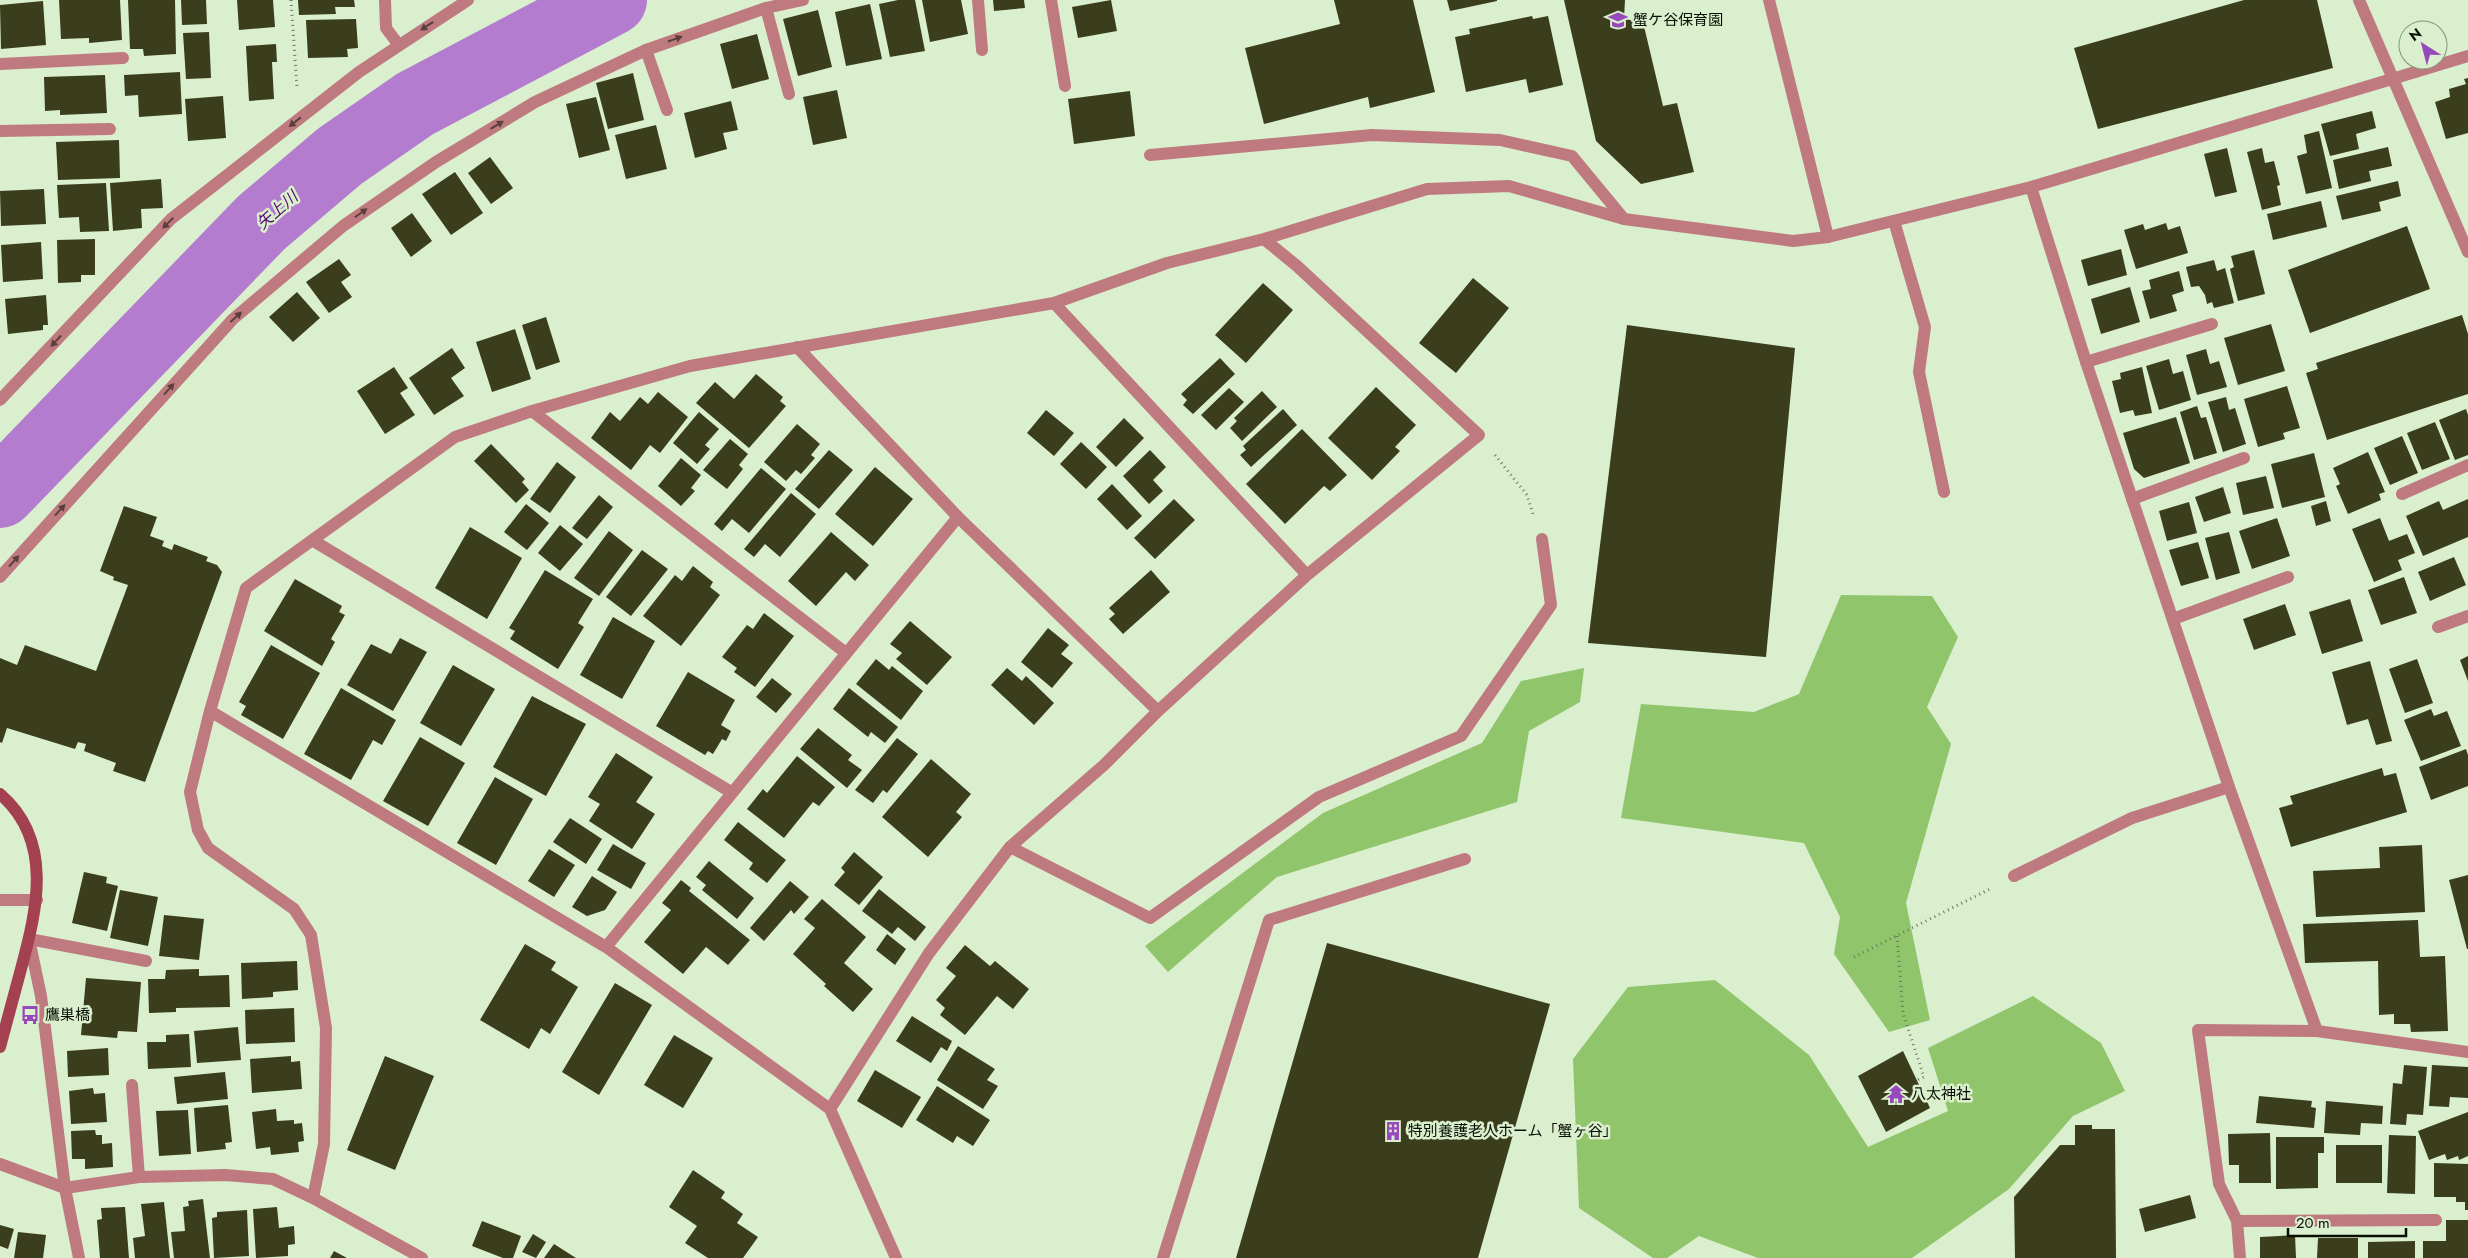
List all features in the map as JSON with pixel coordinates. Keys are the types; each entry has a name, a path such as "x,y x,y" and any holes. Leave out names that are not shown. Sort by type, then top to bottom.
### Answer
{"main road":[{"path":"0,794 17,811 31,839 38,872 37,900 29,939 0,1047"}],"street":[{"path":"385,0 386,28 398,44"},
{"path":"0,400 171,220 359,72 398,44 468,0"},
{"path":"0,577 233,319 343,226 436,162 535,102 646,50 766,8 803,0"},
{"path":"978,0 982,50"},
{"path":"1051,0 1065,86"},
{"path":"1769,0 1828,237"},
{"path":"2359,0 2468,252"},
{"path":"766,8 790,94"},
{"path":"646,50 667,110"},
{"path":"313,1198 324,1144 326,1028 311,935 294,909 208,848 198,830 190,792 210,711 246,588 455,437 532,411 690,366 1054,303 1166,263 1264,239 1427,189 1509,186 1624,219 1793,240 1828,237 2031,187 2468,56"},
{"path":"0,64 123,58"},
{"path":"0,131 110,129"},
{"path":"1150,155 1372,135 1500,140 1572,156 1624,219"},
{"path":"2031,187 2086,362 2229,787 2317,1031"},
{"path":"1894,221 1925,327 1919,372 1944,492"},
{"path":"830,1109 930,953 1010,847 1104,765 1158,711 1308,575 1479,435 1297,266 1264,239"},
{"path":"1054,303 1308,575"},
{"path":"2086,362 2212,324"},
{"path":"797,347 958,517 1158,711"},
{"path":"532,411 846,653"},
{"path":"2132,499 2244,458"},
{"path":"2402,494 2468,465"},
{"path":"606,947 958,517"},
{"path":"1010,847 1150,918 1319,797 1461,736 1551,605 1542,539"},
{"path":"312,540 731,792"},
{"path":"2173,618 2288,576"},
{"path":"2438,627 2468,616"},
{"path":"210,711 606,947 830,1109 896,1258"},
{"path":"2014,876 2132,818 2229,787"},
{"path":"1163,1258 1269,920 1465,859"},
{"path":"0,900 37,900"},
{"path":"79,1258 65,1188 41,996 29,939 146,961"},
{"path":"2240,1258 2237,1221 2219,1184 2198,1030 2317,1031 2468,1052"},
{"path":"132,1084 139,1177"},
{"path":"0,1164 65,1188 139,1177 225,1175 273,1179 313,1198 422,1258"},
{"path":"2237,1221 2436,1220"}],"path":[{"path":"291,0 297,96 304,115"},
{"path":"1479,435 1527,495 1542,539"},
{"path":"1854,957 2014,876"},
{"path":"1897,936 1902,1013 1924,1077 1917,1080"}],"green space":[{"path":"1841,595 1932,596 1958,637 1927,707 1951,744 1906,903 1930,1020 1889,1032 1834,954 1840,917 1804,843 1621,818 1641,704 1754,712 1799,694"},
{"path":"1584,668 1580,702 1529,731 1517,802 1277,877 1168,972 1145,946 1323,813 1482,743 1521,681"},
{"path":"1715,980 1809,1055 1868,1147 1948,1111 1928,1048 2033,996 2101,1043 2125,1091 2073,1116 2009,1189 1912,1258 1758,1258 1699,1236 1667,1258 1653,1258 1579,1208 1573,1059 1628,987"}],"building":[{"path":"59,0 120,0 122,40 89,43 89,38 61,39"},
{"path":"128,0 175,0 176,54 144,56 143,49 130,49"},
{"path":"181,0 206,0 207,24 182,25"},
{"path":"237,0 273,0 275,27 239,30"},
{"path":"298,0 354,0 355,7 335,7 336,14 299,15"},
{"path":"898,0 915,0 925,51 890,57 879,4"},
{"path":"922,0 961,0 968,34 930,42"},
{"path":"993,0 1024,0 1025,8 994,11"},
{"path":"1111,0 1117,31 1078,38 1072,7"},
{"path":"1334,0 1413,0 1435,92 1370,108 1368,97 1264,124 1245,48 1340,24"},
{"path":"1447,0 1497,0 1497,1 1450,11"},
{"path":"1564,0 1625,0 1624,19 1643,22 1663,106 1677,103 1694,172 1641,184 1596,141"},
{"path":"2244,0 2317,0 2333,68 2098,129 2074,48"},
{"path":"43,1 46,45 1,49 0,5"},
{"path":"870,4 882,59 846,66 835,12"},
{"path":"818,10 832,67 798,76 783,19"},
{"path":"1532,16 1533,19 1548,16 1563,85 1529,93 1526,79 1466,92 1455,37 1470,34 1469,29"},
{"path":"356,19 358,48 347,49 348,57 308,58 306,20"},
{"path":"209,32 211,78 186,79 183,33"},
{"path":"757,34 769,79 732,89 720,44"},
{"path":"276,44 277,62 272,62 274,99 249,101 246,46"},
{"path":"180,72 182,114 139,117 138,95 125,96 124,75"},
{"path":"633,73 644,120 608,129 596,83"},
{"path":"105,75 107,113 60,115 60,110 45,111 44,77"},
{"path":"2468,78 2468,133 2446,139 2435,102 2450,97 2449,89 2466,84 2464,79"},
{"path":"837,90 847,138 813,145 803,97"},
{"path":"1130,91 1135,136 1074,144 1068,99"},
{"path":"223,96 226,138 188,141 185,99"},
{"path":"596,97 610,150 579,158 566,104"},
{"path":"731,101 738,130 723,133 727,149 695,158 684,113"},
{"path":"2372,111 2376,128 2356,134 2359,149 2330,156 2321,124"},
{"path":"656,125 667,169 626,179 615,135"},
{"path":"2319,131 2332,188 2306,194 2297,156 2307,153 2304,135"},
{"path":"119,140 120,178 58,180 56,142"},
{"path":"2388,147 2392,166 2369,171 2371,181 2339,189 2333,160"},
{"path":"2227,148 2237,192 2215,197 2204,154"},
{"path":"2262,148 2265,163 2274,161 2280,185 2277,186 2281,205 2262,210 2247,152"},
{"path":"490,157 513,188 491,204 468,173"},
{"path":"455,172 483,213 451,235 422,194"},
{"path":"161,179 163,208 141,209 142,228 113,231 110,183"},
{"path":"2398,181 2401,196 2379,202 2381,211 2342,220 2336,196"},
{"path":"106,183 109,231 80,232 79,217 59,218 57,185"},
{"path":"44,189 46,224 1,226 0,191"},
{"path":"2321,201 2327,227 2273,240 2267,214"},
{"path":"412,213 432,241 411,257 391,228"},
{"path":"2166,223 2168,230 2180,226 2188,253 2136,269 2124,230 2143,224 2145,230"},
{"path":"2407,226 2430,289 2310,333 2288,270"},
{"path":"95,239 95,275 81,275 81,282 58,283 57,240"},
{"path":"41,242 43,279 3,282 1,245"},
{"path":"2121,249 2127,275 2088,286 2081,260"},
{"path":"2254,250 2265,294 2238,301 2230,269 2234,267 2231,256"},
{"path":"339,259 351,275 341,282 352,297 329,313 306,282"},
{"path":"2214,260 2217,271 2225,268 2234,303 2214,308 2212,302 2207,304 2205,295 2199,286 2191,287 2186,267"},
{"path":"2179,271 2184,291 2172,295 2177,311 2150,319 2142,291 2151,289 2149,280"},
{"path":"1473,278 1509,308 1456,373 1419,343"},
{"path":"1263,283 1293,310 1246,363 1215,335"},
{"path":"2130,287 2140,322 2101,334 2091,299"},
{"path":"297,292 320,318 293,342 269,317"},
{"path":"46,295 48,325 43,325 43,330 8,334 5,299"},
{"path":"2462,315 2468,334 2468,394 2327,440 2306,373 2318,369 2316,363"},
{"path":"546,317 560,362 536,370 522,325"},
{"path":"2271,324 2285,371 2238,385 2224,338"},
{"path":"1627,325 1795,348 1766,657 1588,643"},
{"path":"515,329 531,379 492,392 476,342"},
{"path":"452,348 465,368 451,378 464,396 434,415 409,378"},
{"path":"2206,349 2210,364 2219,361 2227,387 2197,395 2186,355"},
{"path":"1220,358 1235,374 1193,414 1183,405 1187,400 1181,394"},
{"path":"2169,359 2173,374 2183,371 2191,400 2159,410 2146,366"},
{"path":"394,367 408,388 400,393 415,415 385,434 357,391"},
{"path":"2142,367 2152,413 2135,416 2133,410 2120,413 2112,381 2121,379 2120,373"},
{"path":"756,374 783,397 780,401 786,406 749,448 696,403 715,382 734,399"},
{"path":"2287,386 2300,428 2283,433 2285,439 2258,447 2244,399"},
{"path":"1376,387 1416,425 1395,447 1400,451 1372,480 1328,438"},
{"path":"1229,388 1244,402 1216,430 1201,415"},
{"path":"1262,391 1277,407 1242,441 1230,428 1237,421 1234,418"},
{"path":"658,392 688,417 660,453 650,445 631,470 591,438 610,412 620,421 640,397 648,404"},
{"path":"2226,397 2229,410 2235,408 2246,444 2223,452 2208,402"},
{"path":"2197,406 2201,418 2206,417 2217,453 2194,460 2180,412"},
{"path":"1283,409 1297,425 1251,467 1240,455 1246,450 1243,446"},
{"path":"2466,409 2468,415 2468,455 2455,460 2439,420"},
{"path":"1046,410 1074,433 1054,456 1027,433"},
{"path":"699,412 719,429 705,445 710,449 697,464 673,443"},
{"path":"2176,417 2190,463 2144,478 2134,469 2123,433"},
{"path":"1124,418 1144,438 1116,467 1096,447"},
{"path":"2435,422 2450,459 2422,470 2407,433"},
{"path":"797,424 820,444 811,455 815,458 801,474 796,470 786,481 764,462"},
{"path":"1302,429 1347,475 1330,491 1324,486 1285,524 1246,484"},
{"path":"2402,436 2418,473 2390,485 2374,448"},
{"path":"730,439 748,454 739,465 743,469 727,489 703,470"},
{"path":"1081,442 1107,467 1086,489 1060,464"},
{"path":"491,444 525,479 522,482 529,490 516,503 474,461"},
{"path":"829,450 853,470 819,509 795,489"},
{"path":"1150,450 1166,467 1153,480 1163,491 1149,504 1123,476"},
{"path":"2368,452 2385,492 2379,494 2381,500 2348,514 2336,486 2340,484 2333,468"},
{"path":"2314,453 2325,497 2282,508 2271,464"},
{"path":"681,458 701,475 691,488 695,491 681,506 658,486"},
{"path":"557,462 576,477 550,513 530,499"},
{"path":"875,467 913,499 873,546 835,514"},
{"path":"761,468 786,489 749,533 732,519 722,531 714,524"},
{"path":"2266,476 2274,508 2243,515 2236,483"},
{"path":"1112,484 1142,516 1127,530 1097,499"},
{"path":"2223,487 2231,513 2204,522 2195,497"},
{"path":"791,493 816,514 780,557 765,544 754,557 744,549"},
{"path":"599,495 613,507 587,539 572,528"},
{"path":"1174,499 1195,520 1155,559 1134,538"},
{"path":"2468,499 2468,537 2423,556 2406,516 2439,501 2443,510"},
{"path":"2326,501 2331,521 2316,526 2311,506"},
{"path":"2189,502 2197,533 2167,541 2159,511"},
{"path":"526,504 549,523 527,550 504,532"},
{"path":"124,506 157,517 150,536 164,541 162,546 172,550 174,544 208,557 206,561 217,565 222,572 145,782 113,771 116,763 84,751 86,744 78,742 75,749 7,728 2,743 0,742 0,658 17,665 25,645 96,671 128,585 113,580 114,577 100,571"},
{"path":"2277,518 2290,556 2252,569 2239,531"},
{"path":"2380,518 2389,541 2407,534 2415,553 2398,560 2402,570 2374,582 2352,529"},
{"path":"560,525 583,544 560,571 538,553"},
{"path":"470,527 522,558 487,619 435,588"},
{"path":"609,531 633,550 599,596 574,578"},
{"path":"831,532 869,565 855,581 846,572 816,606 788,581"},
{"path":"2229,532 2240,573 2216,580 2205,538"},
{"path":"2198,542 2209,578 2181,586 2169,550"},
{"path":"642,550 668,569 631,616 606,597"},
{"path":"2454,557 2466,585 2430,601 2418,572"},
{"path":"693,566 713,582 710,587 720,595 681,646 643,616 675,575 682,581"},
{"path":"545,570 593,599 578,623 584,627 558,669 510,639 515,631 509,628"},
{"path":"1151,570 1170,592 1123,634 1109,619 1115,614 1109,608"},
{"path":"2404,577 2417,613 2381,625 2368,590"},
{"path":"295,579 342,606 339,612 345,615 331,639 335,642 322,666 264,631"},
{"path":"2350,599 2363,641 2322,654 2309,612"},
{"path":"2285,604 2296,635 2254,650 2243,619"},
{"path":"764,613 794,636 755,687 734,672 737,668 722,657 747,625 753,629"},
{"path":"613,617 655,641 622,699 580,675"},
{"path":"910,621 952,657 927,685 896,659 902,653 890,644"},
{"path":"1048,628 1069,645 1061,654 1073,663 1052,688 1021,662"},
{"path":"400,638 427,652 393,711 347,685 371,644 391,654"},
{"path":"271,645 320,673 283,739 241,715 246,706 239,702"},
{"path":"2468,656 2468,681 2460,660"},
{"path":"876,659 889,670 892,666 923,691 901,720 856,684"},
{"path":"2417,659 2433,703 2405,713 2389,669"},
{"path":"2370,661 2392,741 2376,745 2368,719 2347,725 2332,672"},
{"path":"453,665 495,689 461,746 420,723"},
{"path":"1007,668 1022,681 1026,676 1054,703 1034,725 991,685"},
{"path":"688,672 735,700 721,725 731,731 726,741 722,739 713,754 708,751 705,755 656,726"},
{"path":"772,678 792,694 776,713 756,697"},
{"path":"341,688 396,720 382,745 373,740 351,780 304,754"},
{"path":"849,688 898,727 885,743 871,732 868,737 833,709"},
{"path":"532,696 586,724 546,796 493,767"},
{"path":"2431,709 2434,716 2447,711 2461,746 2421,761 2404,720"},
{"path":"818,728 852,755 848,760 862,770 847,788 800,749"},
{"path":"420,737 465,763 428,826 383,801"},
{"path":"897,738 918,754 887,793 883,790 873,803 855,790"},
{"path":"2466,749 2468,755 2468,786 2431,800 2419,767"},
{"path":"616,753 653,777 636,802 655,814 632,849 589,821 600,804 588,797"},
{"path":"797,756 835,787 819,806 813,802 784,838 747,809 763,789 767,793"},
{"path":"931,759 971,794 956,812 962,817 928,857 882,817"},
{"path":"2382,768 2384,776 2396,773 2407,812 2291,847 2279,808 2293,804 2290,796"},
{"path":"495,777 533,799 496,865 457,843"},
{"path":"570,818 602,839 586,864 553,842"},
{"path":"738,822 786,860 767,883 749,869 753,863 724,840"},
{"path":"613,844 646,863 631,889 597,870"},
{"path":"2422,845 2425,912 2316,917 2313,871 2380,868 2379,847"},
{"path":"549,849 575,865 554,897 528,881"},
{"path":"854,852 883,877 859,905 834,885 845,872 841,868"},
{"path":"709,861 754,898 737,919 702,890 706,885 696,877"},
{"path":"84,872 107,877 106,883 118,886 107,931 72,923"},
{"path":"2468,875 2468,949 2467,949 2449,880"},
{"path":"592,876 617,892 605,910 587,916 572,907"},
{"path":"681,880 691,888 689,891 750,940 728,965 706,947 683,974 644,942 671,910 662,903"},
{"path":"790,881 809,897 794,914 791,910 764,941 750,928"},
{"path":"879,889 926,927 915,941 898,927 892,934 862,911"},
{"path":"120,890 158,897 148,946 110,938"},
{"path":"822,899 866,937 844,963 873,989 853,1012 793,954 815,928 804,919"},
{"path":"164,915 204,919 199,960 159,956"},
{"path":"2418,920 2420,957 2445,956 2448,1031 2411,1032 2410,1024 2394,1024 2394,1014 2379,1015 2378,961 2305,963 2303,924"},
{"path":"887,934 906,949 895,965 876,950"},
{"name":"特別養護老人ホーム「蟹ヶ谷」","path":"1327,943 1550,1004 1478,1258 1236,1258"},
{"path":"525,944 556,962 551,970 578,987 550,1034 541,1028 529,1049 480,1020"},
{"path":"965,945 990,966 995,961 1029,989 1013,1009 997,996 965,1035 940,1015 945,1008 936,1000 956,976 946,968"},
{"path":"297,961 298,990 273,992 273,997 242,999 241,963"},
{"path":"199,969 199,976 229,975 230,1007 176,1008 176,1012 149,1013 148,979 165,979 166,970"},
{"path":"86,978 141,982 137,1032 118,1031 117,1038 81,1035"},
{"path":"615,983 652,1005 599,1095 562,1072"},
{"path":"294,1008 295,1042 246,1044 245,1010"},
{"path":"912,1016 952,1041 947,1051 941,1047 931,1063 896,1041"},
{"path":"238,1027 241,1060 197,1063 194,1031"},
{"path":"189,1034 191,1067 148,1069 147,1042 166,1042 166,1035"},
{"path":"674,1035 713,1058 683,1108 644,1085"},
{"path":"958,1046 995,1069 987,1080 998,1086 983,1109 937,1080"},
{"path":"108,1048 109,1075 68,1077 67,1051"},
{"name":"八太神社","path":"1903,1051 1930,1108 1886,1132 1858,1076"},
{"path":"291,1056 291,1062 300,1061 302,1089 252,1093 250,1059"},
{"path":"385,1056 434,1076 395,1170 347,1150"},
{"path":"2404,1065 2427,1067 2423,1115 2407,1114 2406,1125 2390,1124 2393,1083 2402,1084"},
{"path":"2432,1065 2468,1067 2468,1098 2450,1097 2449,1107 2429,1106"},
{"path":"875,1070 921,1097 902,1128 857,1101"},
{"path":"225,1072 228,1099 177,1104 174,1077"},
{"path":"937,1086 990,1120 973,1146 957,1136 953,1143 916,1120"},
{"path":"93,1088 94,1094 105,1093 107,1122 71,1124 69,1091"},
{"path":"2259,1096 2312,1101 2311,1107 2316,1108 2314,1128 2256,1123"},
{"path":"2326,1101 2383,1106 2382,1124 2361,1123 2360,1135 2324,1133"},
{"path":"228,1105 232,1142 225,1143 226,1149 197,1152 194,1108"},
{"path":"276,1109 277,1121 294,1120 294,1124 302,1123 304,1141 298,1142 299,1152 271,1155 270,1147 256,1149 252,1112"},
{"path":"188,1110 191,1154 159,1156 156,1111"},
{"path":"2468,1112 2468,1156 2459,1160 2458,1156 2447,1160 2445,1154 2429,1160 2418,1131"},
{"path":"2075,1125 2092,1125 2092,1129 2115,1129 2116,1258 2015,1258 2014,1197 2060,1145 2075,1145"},
{"path":"95,1130 96,1135 102,1135 102,1144 112,1143 113,1167 85,1169 85,1159 72,1159 71,1131"},
{"path":"2270,1133 2271,1183 2239,1183 2239,1165 2229,1165 2228,1134"},
{"path":"2389,1135 2416,1136 2415,1194 2387,1193"},
{"path":"2276,1137 2324,1137 2324,1153 2318,1153 2318,1188 2276,1189"},
{"path":"2336,1145 2382,1145 2382,1183 2336,1183"},
{"path":"2434,1163 2468,1164 2468,1210 2465,1210 2465,1202 2456,1202 2456,1197 2434,1197"},
{"path":"693,1170 725,1192 721,1198 743,1214 737,1223 758,1237 743,1258 708,1258 685,1243 697,1226 669,1207"},
{"path":"2190,1195 2196,1218 2145,1232 2139,1209"},
{"path":"203,1199 210,1258 174,1258 171,1232 185,1231 183,1207 189,1206 188,1201"},
{"path":"164,1202 170,1258 135,1258 133,1238 145,1236 141,1204"},
{"path":"125,1207 129,1258 100,1258 97,1220 102,1219 101,1208"},
{"path":"277,1207 279,1228 294,1226 295,1244 288,1245 288,1256 256,1258 253,1209"},
{"path":"247,1210 249,1256 214,1258 212,1218 217,1217 217,1212"},
{"path":"2446,1220 2468,1220 2468,1258 2423,1258 2423,1241 2446,1241"},
{"path":"482,1221 521,1236 513,1258 503,1258 472,1246"},
{"path":"0,1225 14,1229 8,1249 0,1246"},
{"path":"18,1232 46,1235 43,1258 14,1258"},
{"path":"533,1234 546,1242 536,1258 522,1252"},
{"path":"2295,1235 2296,1258 2260,1258 2260,1237"},
{"path":"2318,1238 2358,1238 2358,1258 2317,1258"},
{"path":"2415,1241 2415,1258 2368,1258 2368,1242"},
{"path":"554,1244 576,1258 544,1258"},
{"path":"334,1251 347,1258 330,1258"}],"waterway":[{"name":"矢上川","path":"0,493 261,223 340,156 415,104 612,0"}],"place":[{"name":"蟹ケ谷保育園","path":"1618,20"},
{"name":"鷹巣橋","path":"30,1015"},
{"name":"八太神社","path":"1896,1094"},
{"name":"特別養護老人ホーム「蟹ヶ谷」","path":"1393,1131"}]}
